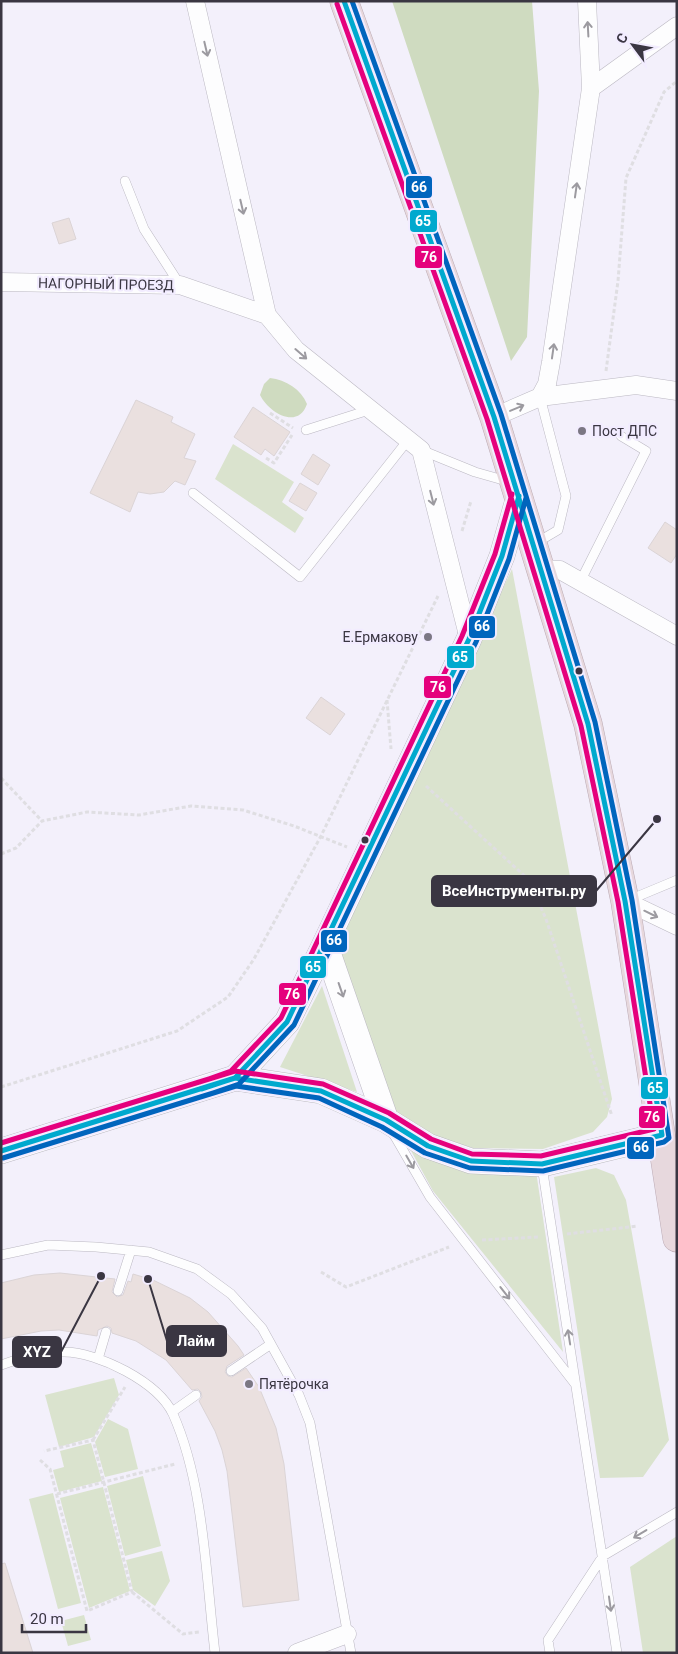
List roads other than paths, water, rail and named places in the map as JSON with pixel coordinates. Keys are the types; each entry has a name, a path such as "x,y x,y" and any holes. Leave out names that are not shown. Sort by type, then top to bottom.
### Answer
{"highway":[{"path":"344,1 494,417 588,724 625,901 677,1238"}],"main road":[{"path":"235,1078 287,1022 325,944 470,639 502,556 517,490"},
{"path":"325,944 386,1120"},
{"path":"1,1152 235,1078 321,1091 386,1120 428,1146 471,1161 542,1164 662,1136"}],"street":[{"path":"195,1 267,315 296,350 368,410 414,445 470,639"},
{"path":"540,397 547,384 551,362 591,88 587,1"},
{"path":"591,88 677,26"},
{"name":"НАГОРНЫЙ ПРОЕЗД","path":"1,282 180,285 267,315"},
{"path":"494,417 540,397 636,385 677,391"},
{"path":"538,557 677,636"},
{"path":"625,901 677,926"},
{"path":"297,1653 347,1634"}],"lane":[{"path":"124,181 144,229 180,285"},
{"path":"538,557 558,530 566,496 540,397"},
{"path":"306,430 368,410"},
{"path":"580,582 646,451 622,436"},
{"path":"193,493 300,577 414,445 517,490"},
{"path":"625,901 677,880"},
{"path":"386,1120 430,1197 577,1386"},
{"path":"542,1164 617,1653"},
{"path":"1,1255 48,1245 149,1252 198,1269 230,1294 262,1328 299,1395 310,1423 351,1653"},
{"path":"118,1291 131,1250"},
{"path":"98,1359 106,1332"},
{"path":"231,1371 271,1344"},
{"path":"1,1365 36,1354 66,1352 98,1359 132,1375 149,1386 172,1412 189,1460 201,1528 215,1653"},
{"path":"172,1412 196,1396"},
{"path":"550,1653 548,1640 603,1556 677,1512"}],"place":[{"name":"Пост ДПС","path":"582,431"},
{"name":"Е.Ермакову","path":"428,637"},
{"name":"ВсеИнструменты.ру","path":"657,819"},
{"name":"XYZ","path":"101,1276"},
{"name":"Лайм","path":"148,1279"},
{"name":"Пятёрочка","path":"249,1384"}]}
